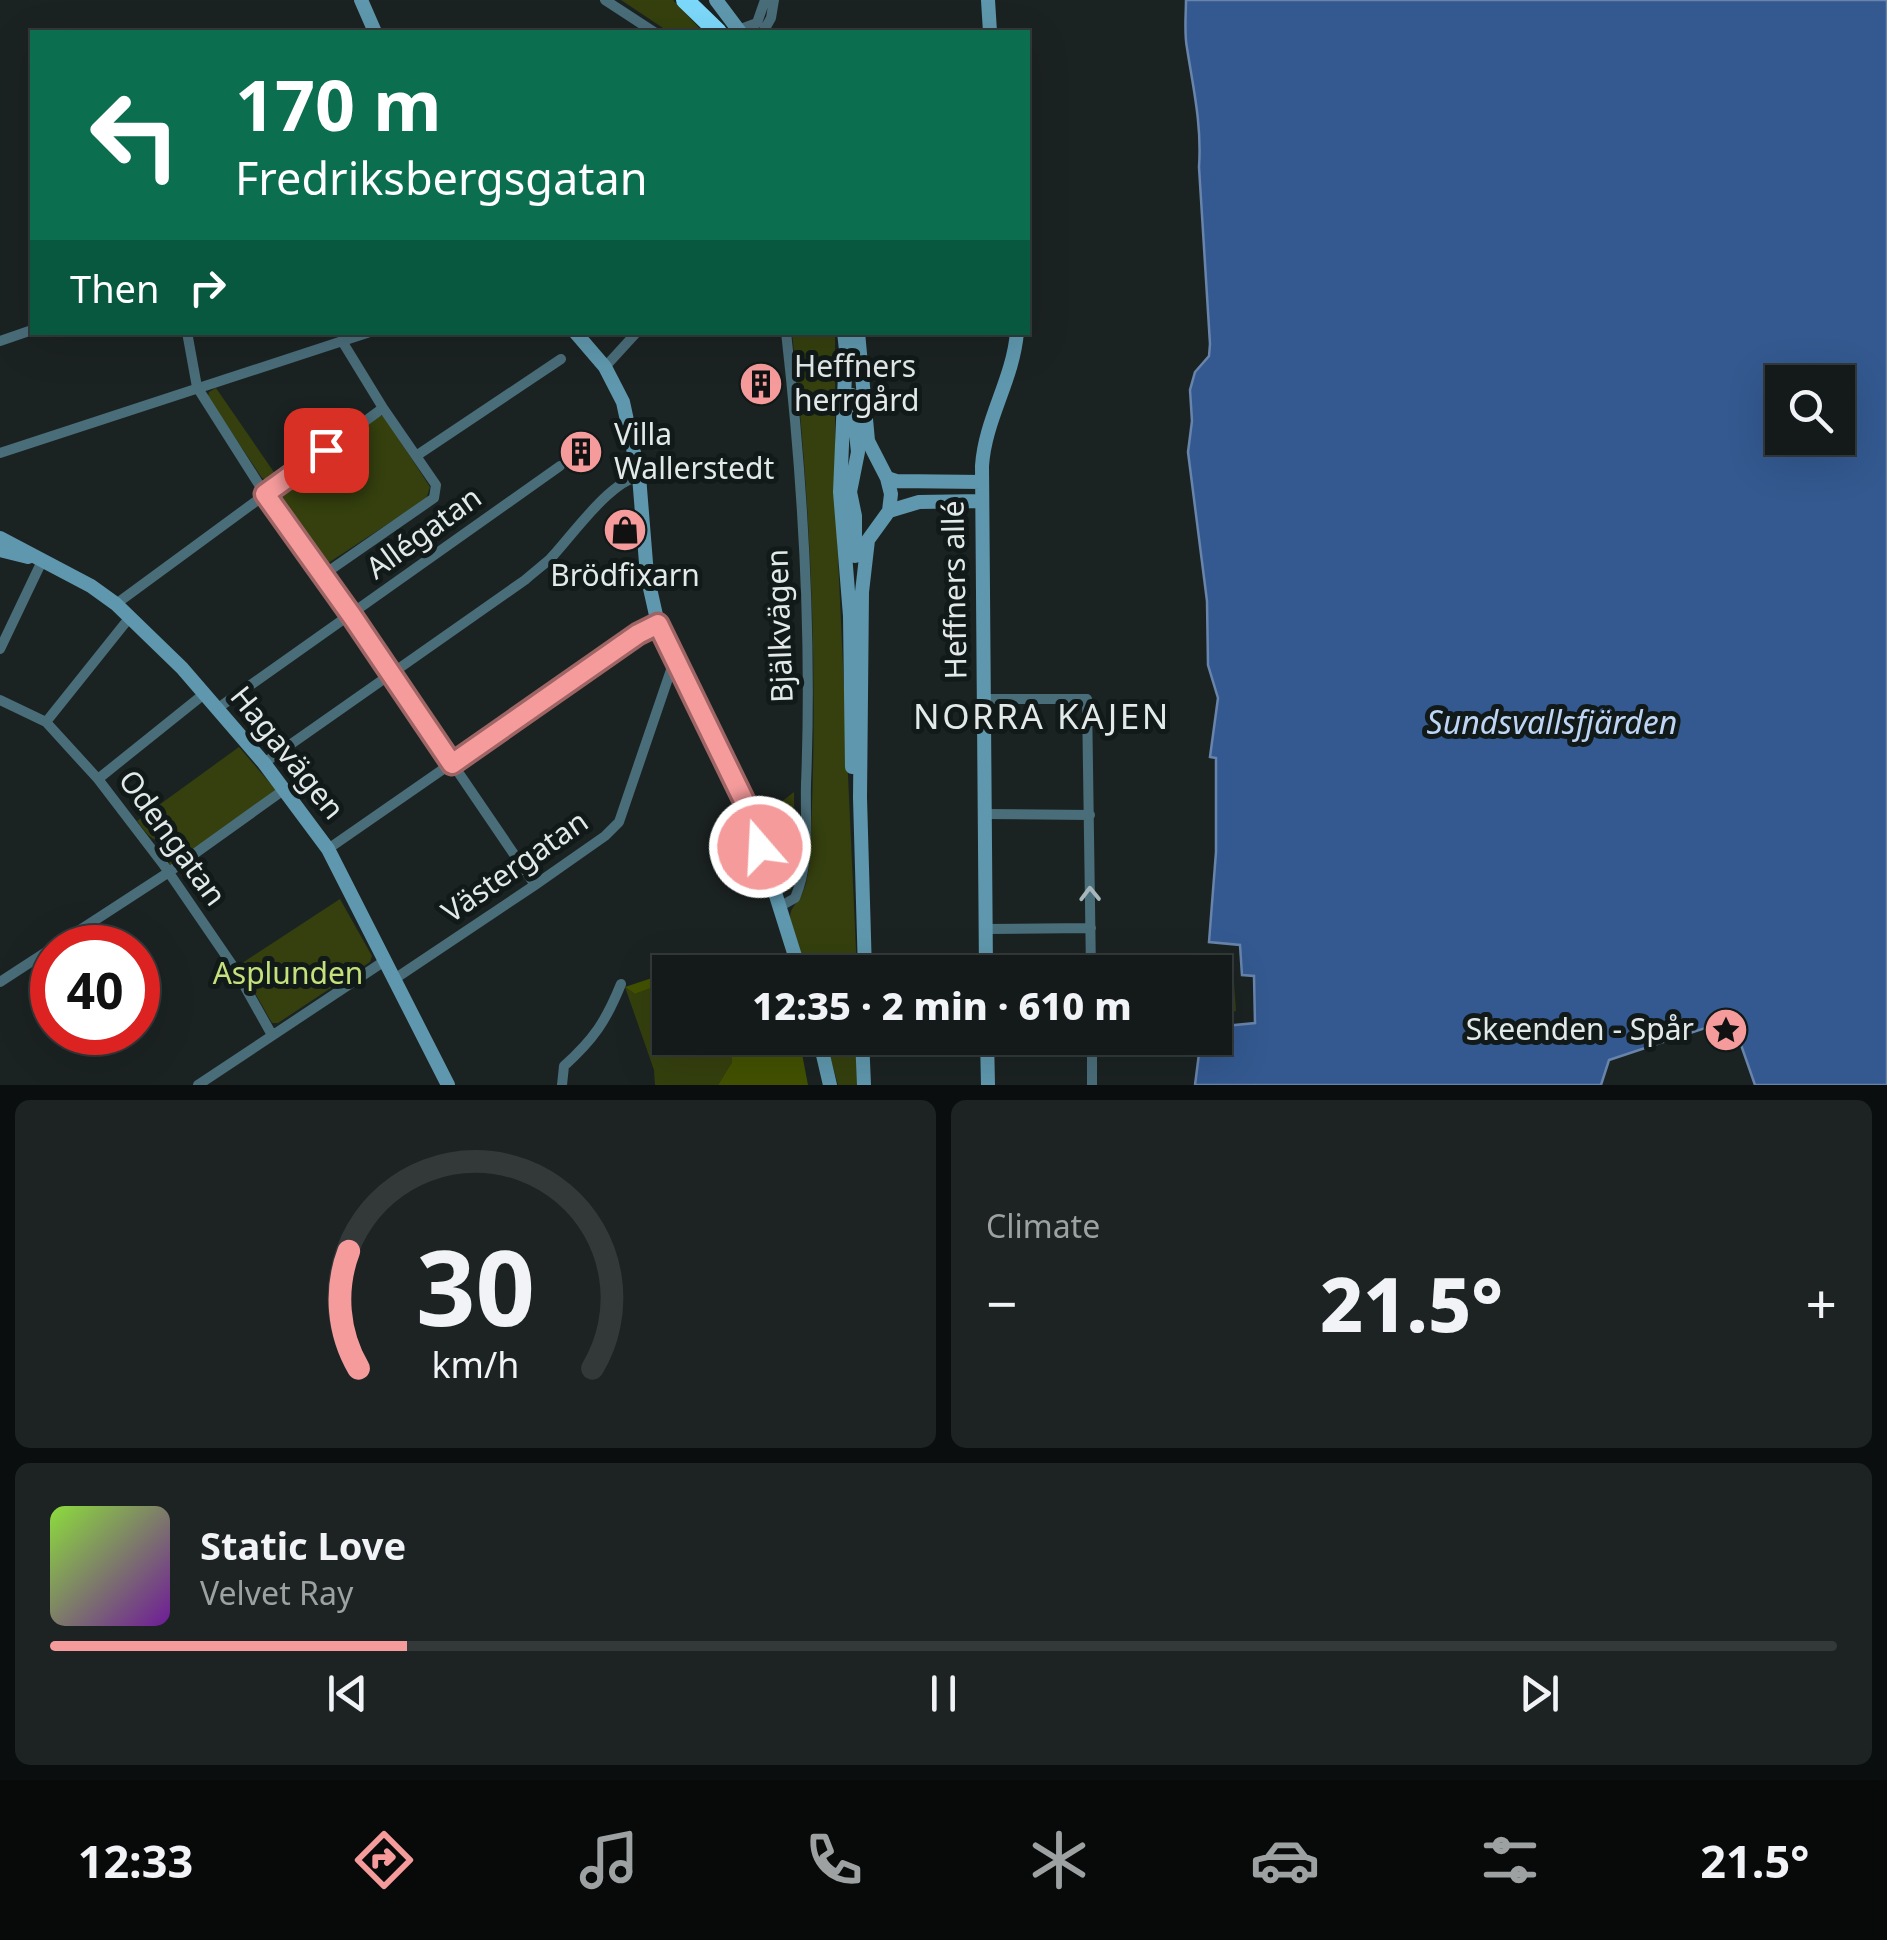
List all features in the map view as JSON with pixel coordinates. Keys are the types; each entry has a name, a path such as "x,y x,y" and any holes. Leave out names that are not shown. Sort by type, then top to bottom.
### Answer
{"highway":[{"path":"688,0 716,30"}],"street":[{"path":"605,0 651,30"},
{"path":"716,0 738,30"},
{"path":"741,30 756,23 765,0"},
{"path":"764,30 774,0"},
{"path":"988,0 990,30"},
{"path":"365,3 374,30"},
{"path":"0,340 30,331"},
{"path":"188,335 197,387 265,494 535,885"},
{"path":"0,453 361,335"},
{"path":"578,335 605,367 624,402 639,476 647,574 658,624 750,813 795,955"},
{"path":"605,367 634,335"},
{"name":"Bjälkvägen","path":"779,907 796,898 802,878 808,745 806,594 786,335"},
{"path":"844,335 858,452 850,492 854,516 850,616"},
{"path":"858,335 868,441 890,494 884,516 868,540 862,592 862,955"},
{"name":"Heffners allé","path":"986,955 982,482 986,430 1010,372 1016,335"},
{"path":"323,575 434,498 436,485 342,341"},
{"path":"846,351 840,492 850,616 861,955"},
{"path":"416,456 561,359"},
{"path":"116,604 383,408"},
{"path":"856,467 870,464 884,474 982,482"},
{"name":"Allégatan","path":"218,708 560,466"},
{"path":"264,763 524,580 551,558 595,508 631,478 639,476"},
{"path":"854,516 867,522 919,502 982,502"},
{"name":"Hagavägen","path":"0,538 91,586 116,604 218,708 286,789 328,848 448,1085"},
{"name":"Hagavägen","path":"0,550 43,560"},
{"path":"0,649 43,560"},
{"path":"46,722 130,618"},
{"path":"328,848 658,624"},
{"name":"Västergatan","path":"396,978 535,885 619,822 674,661"},
{"path":"98,779 204,694"},
{"path":"984,700 1087,699 1091,955"},
{"name":"Odengatan","path":"0,700 46,722 98,779 169,872 235,969 272,1035"},
{"path":"0,982 169,872 286,789"},
{"path":"984,814 1090,815"},
{"path":"986,930 1091,928"},
{"path":"198,1085 386,960"},
{"path":"562,1085 562,1069 604,1023 621,984"},
{"path":"823,1055 830,1085"},
{"path":"865,1055 866,1085"},
{"path":"987,1055 988,1085"},
{"path":"1092,1055 1092,1085"}],"green space":[{"path":"621,0 673,0 701,30 666,30"},
{"path":"792,335 835,335 835,492 856,955 801,955 790,918 809,868 813,789 808,528"},
{"path":"216,388 278,478 272,482 262,478 208,397"},
{"path":"384,416 430,487 426,499 322,567 275,496 276,491"},
{"path":"239,747 276,790 171,867 168,864 175,858 180,839 177,834 171,834 164,842 155,840 137,821"},
{"path":"794,792 795,881 790,890 783,889 763,816"},
{"name":"Asplunden","path":"340,899 372,956 370,962 278,1023 272,1023 239,965"},
{"path":"652,978 652,988 635,994 625,987"},
{"path":"1232,983 1234,983 1236,1011 1232,1012"},
{"path":"625,987 635,994 652,988 652,1055 733,1055 718,1085 655,1085 654,1070"},
{"path":"732,1055 802,1055 808,1085 718,1085"},
{"path":"830,1055 860,1055 861,1085 838,1085"}],"water":[{"name":"Sundsvallsfjärden","path":"1186,0 1887,0 1887,1085 1755,1085 1732,1019 1609,1060 1601,1085 1195,1085 1199,1055 1232,1055 1232,1025 1255,1023 1254,976 1242,975 1240,945 1209,942 1216,852 1216,758 1210,757 1218,698 1208,665 1207,601 1188,452 1190,390 1195,372 1209,356 1210,344 1199,136 1186,42"}],"place":[{"name":"Heffners herrgård","path":"761,384"},
{"name":"Villa Wallerstedt","path":"581,452"},
{"name":"Brödfixarn","path":"625,530"},
{"name":"Skeenden - Spår","path":"1726,1030"}],"district":[{"name":"NORRA KAJEN","path":"1042,717"}],"route":[{"path":"326,450 265,494 452,764 658,624 750,813 760,847"}]}
